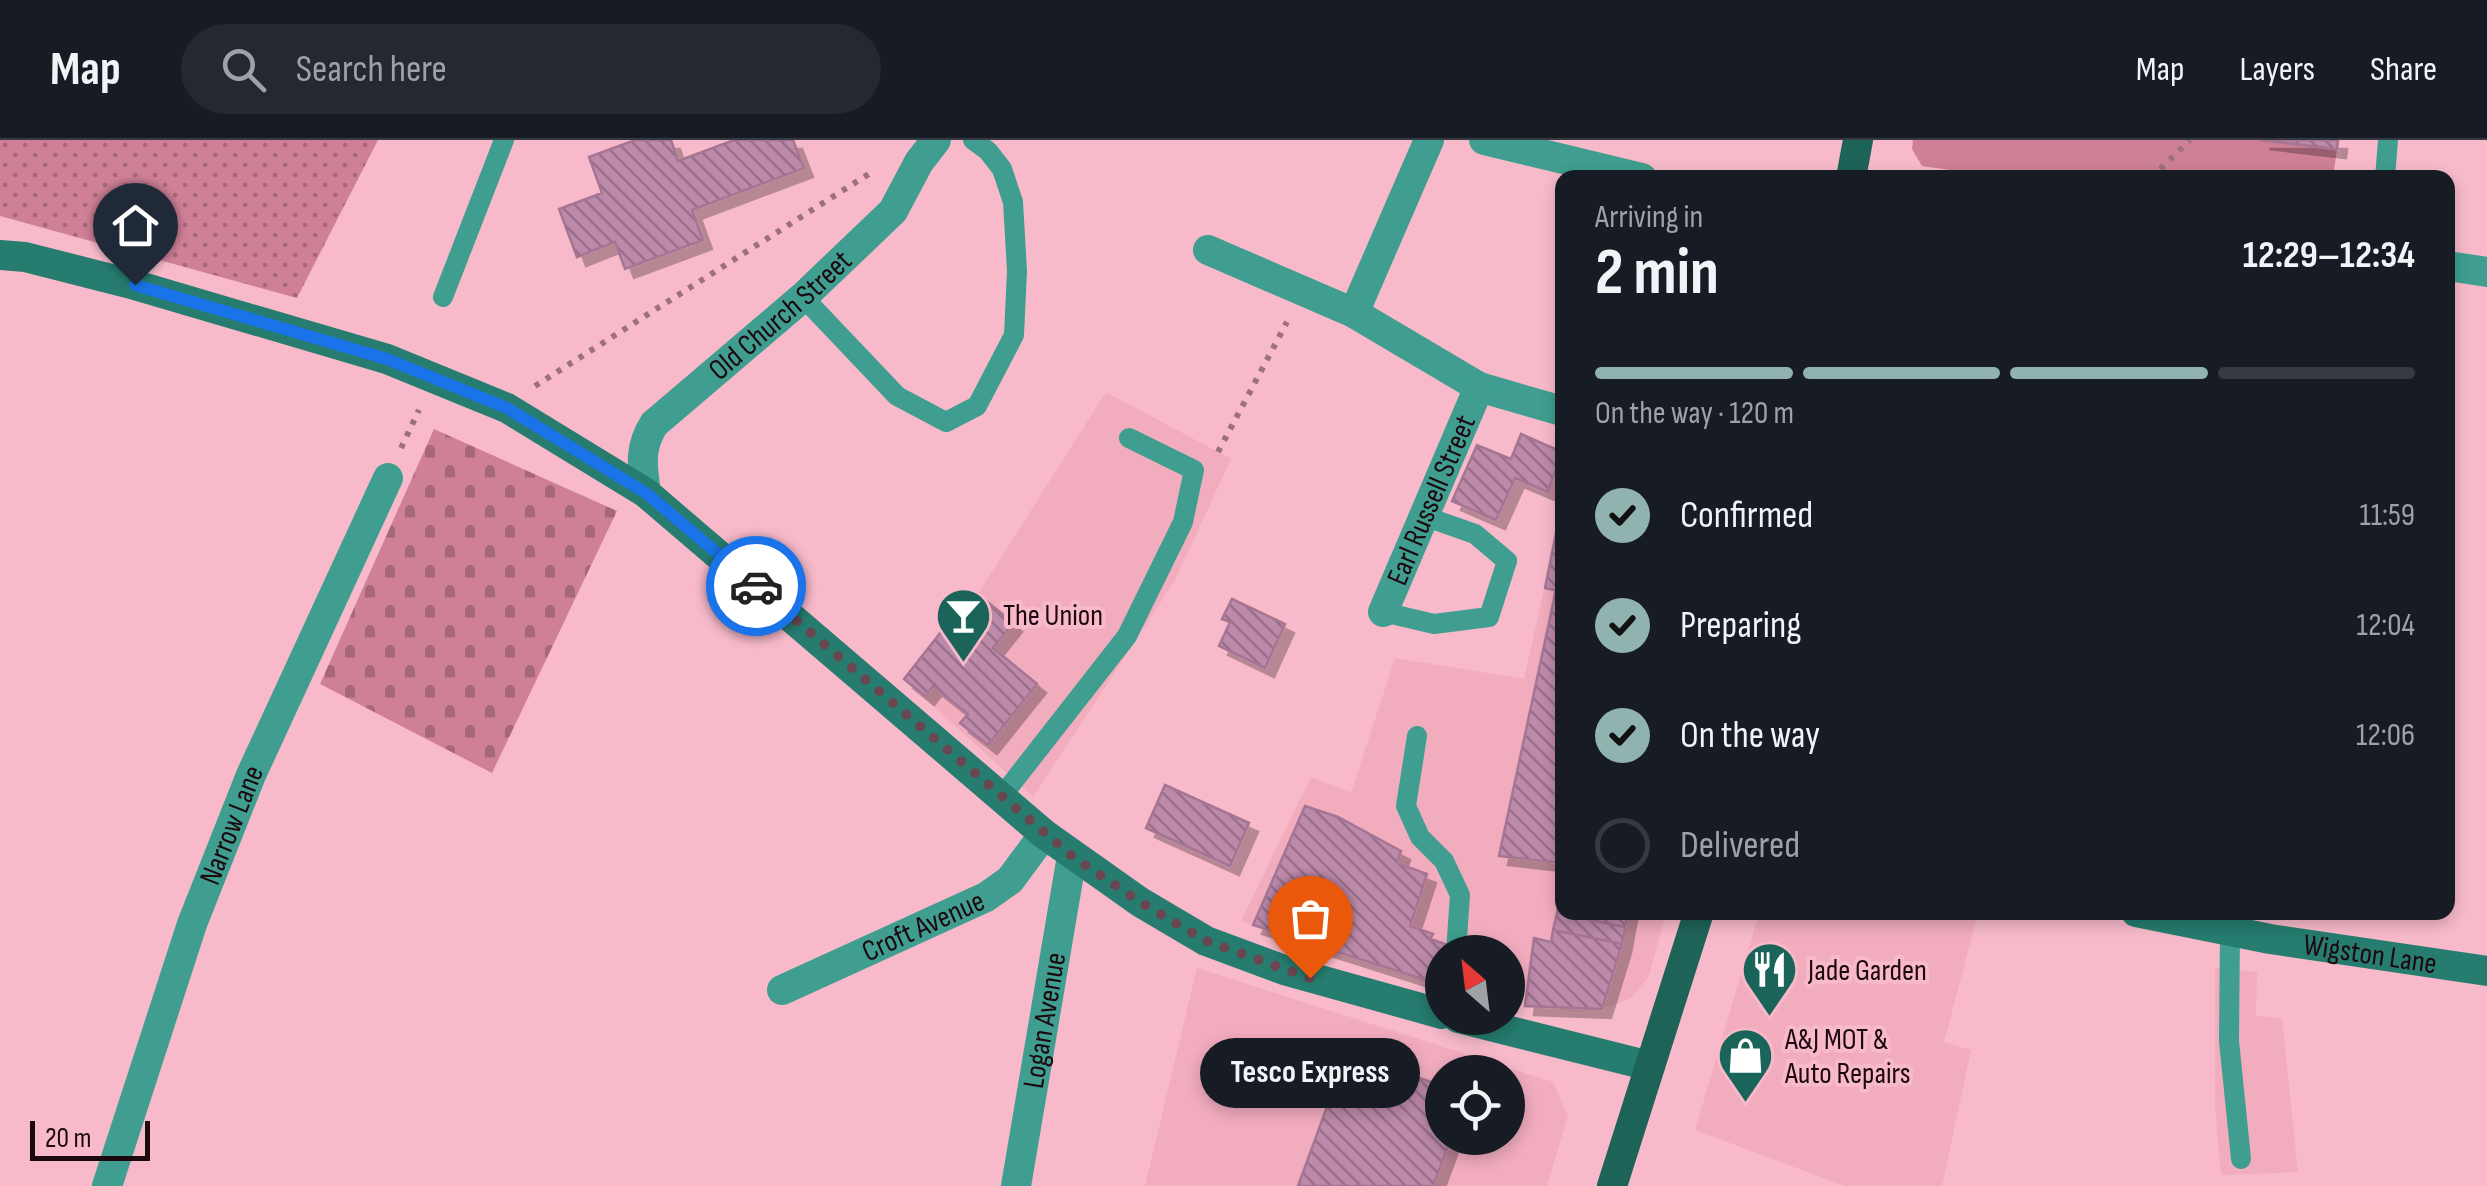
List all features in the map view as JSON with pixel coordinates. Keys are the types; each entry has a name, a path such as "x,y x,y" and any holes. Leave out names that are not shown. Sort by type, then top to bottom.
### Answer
{"main road":[{"path":"1853,170 1858,140"},
{"path":"1612,1186 1696,920"}],"street":[{"path":"1354,312 1429,140"},
{"path":"1484,140 1609,170"},
{"name":"Old Church Street","path":"646,493 641,454 654,424 803,296 893,211 928,151"},
{"name":"Earl Russell Street","path":"1208,250 1354,312 1479,387 1555,409"},
{"path":"0,255 135,285 387,359 507,408 646,493 1044,834 1140,902 1206,941 1316,980 1425,1009"},
{"path":"2455,267 2487,272"},
{"name":"Earl Russell Street","path":"1383,612 1479,387"},
{"name":"Narrow Lane","path":"107,1186 192,924 251,775 388,478"},
{"name":"Croft Avenue","path":"782,990 986,897 1010,880 1044,834"},
{"name":"Logan Avenue","path":"1016,1186 1072,856"},
{"name":"Wigston Lane","path":"2174,920 2487,972"},
{"path":"1525,1035 1650,1066"}],"lane":[{"path":"443,297 504,140"},
{"path":"803,296 897,396 946,422 977,406 1014,334 1017,271 1014,202 1002,170 988,151 973,140"},
{"path":"2385,170 2388,140"},
{"path":"1002,796 1128,636 1183,522 1194,470 1129,438"},
{"path":"1383,612 1434,624 1489,617 1507,562 1476,534 1424,516"},
{"path":"1417,736 1406,806 1420,838 1444,861 1460,896 1457,935"},
{"path":"2230,932 2228,1041 2241,1160"}],"path":[{"path":"2158,170 2190,140"},
{"path":"507,408 522,394 891,159 928,151"},
{"path":"1194,470 1215,458 1303,291"},
{"path":"388,478 435,377"}],"shaded area":[{"path":"1106,392 1231,459 1175,580 1033,797 904,679 944,628 978,594"},
{"path":"1555,540 1555,920 1664,920 1649,976 1632,997 1616,1005 1579,1012 1525,1005 1525,935 1425,935 1425,982 1241,921 1311,777 1351,793 1395,658 1524,679"},
{"path":"1757,920 1976,920 1944,1042 1971,1050 1942,1186 1845,1186 1695,1130"},
{"path":"1197,968 1469,1055 1425,1055 1425,1155 1525,1155 1525,1073 1553,1082 1568,1116 1547,1186 1145,1186"},
{"path":"2215,968 2257,972 2256,1016 2282,1018 2298,1172 2221,1175 2215,1107"}],"green space":[{"path":"0,140 378,140 297,298 0,216"},
{"path":"1913,140 2260,140 2337,149 2334,170 1950,170 1922,166 1912,149"},
{"path":"434,429 617,511 492,773 320,684"}],"building":[{"path":"635,140 671,140 678,161 734,140 793,140 804,168 692,210 703,240 625,269 615,242 577,257 559,209 602,193 589,157"},
{"path":"2260,140 2338,140 2337,149"},
{"path":"1521,434 1555,449 1555,472 1548,492 1515,478 1496,520 1452,501 1477,445 1511,459"},
{"path":"1555,538 1555,590 1545,588"},
{"path":"1555,595 1555,862 1499,856"},
{"name":"The Union","path":"984,599 1013,623 993,648 1037,684 988,745 960,723 968,714 933,686 925,696 904,679 944,628 954,637"},
{"path":"1232,599 1285,624 1265,668 1219,646 1230,622 1222,619"},
{"path":"1165,785 1249,823 1230,866 1146,828"},
{"path":"1305,806 1338,817 1401,851 1397,863 1427,874 1410,926 1433,934 1425,935 1425,980 1253,925"},
{"path":"1555,920 1591,920 1625,927 1622,944 1553,930"},
{"path":"1591,920 1626,920 1625,927"},
{"path":"1553,930 1622,944 1602,1009 1525,1006 1534,938 1551,942"},
{"path":"1347,1052 1425,1080 1425,1155 1445,1155 1433,1186 1298,1186"}],"way so far":[{"path":"756,586 1072,856 1206,941 1310,978"}],"place":[{"name":"The Union","path":"964,664"},
{"name":"Tesco Express","path":"1310,978"},
{"name":"Jade Garden","path":"1769,1019"},
{"name":"A&J MOT & Auto Repairs","path":"1746,1105"}],"route":[{"path":"135,285 387,359 507,408 646,493 756,586"}]}
